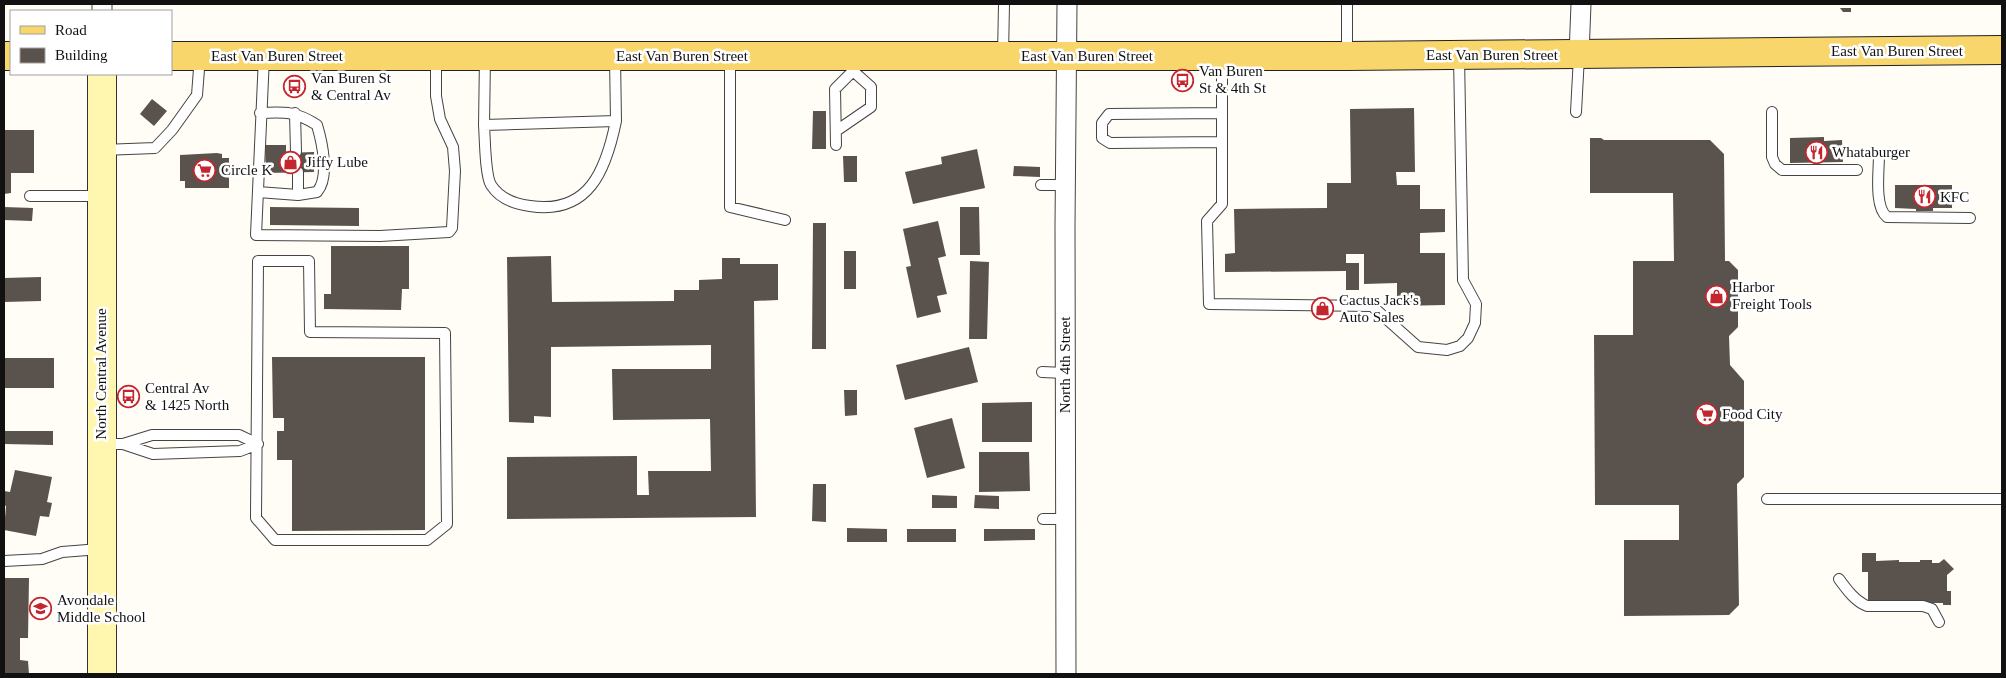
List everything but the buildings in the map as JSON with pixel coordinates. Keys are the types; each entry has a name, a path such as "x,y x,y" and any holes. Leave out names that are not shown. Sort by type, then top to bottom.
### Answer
{"main road":[{"name":"East Van Buren Street","path":"172,56 730,56 853,64 1003,56 1347,56 2002,50"}],"street":[{"name":"North 4th Street","path":"1066,674 1067,4"},
{"path":"1579,54 1581,4"},
{"name":"North Central Avenue","path":"102,75 101,196 112,444 101,549 102,674"}],"lane":[{"path":"1003,56 1004,4"},
{"path":"1346,4 1347,56"},
{"path":"1576,112 1579,54"},
{"path":"1222,56 1222,204 1207,221 1209,304 1372,306 1418,347 1447,350 1460,346 1468,338 1475,323 1476,304 1463,280 1459,55"},
{"path":"101,150 155,148 172,130 197,96 200,56"},
{"path":"264,56 256,235 380,236 449,232 452,228 455,171 453,147 440,119 436,96 436,56"},
{"path":"485,56 484,124 490,183 500,196 518,204 548,209 581,196 594,184 611,143 616,121 615,56"},
{"path":"730,56 730,208 785,220"},
{"path":"836,131 871,107 871,87 853,64 835,89 836,145"},
{"path":"1772,112 1772,157 1775,164 1782,170 1857,170"},
{"path":"258,192 298,194 317,192 322,186 323,147 317,124 300,114 260,113"},
{"path":"295,114 296,152"},
{"path":"1222,114 1109,114 1102,123 1102,138 1110,143 1222,142"},
{"path":"484,124 616,121"},
{"path":"1878,155 1879,204 1882,213 1887,217 1970,218"},
{"path":"298,172 298,194"},
{"path":"1041,185 1066,185"},
{"path":"30,196 101,196"},
{"path":"258,261 309,261 310,332 445,333 447,524 427,540 275,540 256,518 258,444 258,261"},
{"path":"1042,372 1065,373"},
{"path":"112,444 152,435 239,436 258,444"},
{"path":"112,444 153,454 240,451 258,444"},
{"path":"1767,499 2002,499"},
{"path":"1043,520 1066,520"},
{"path":"4,560 42,559 62,552 101,549"},
{"path":"1839,579 1855,599 1867,606 1924,606 1932,609 1939,622"}],"place":[{"name":"Van Buren St & 4th St","path":"1183,80"},
{"name":"Van Buren St & Central Av","path":"295,87"},
{"name":"Whataburger","path":"1816,152"},
{"name":"Jiffy Lube","path":"290,162"},
{"name":"Circle K","path":"205,170"},
{"name":"KFC","path":"1924,197"},
{"name":"Harbor Freight Tools","path":"1716,296"},
{"name":"Cactus Jack's Auto Sales","path":"1323,309"},
{"name":"Central Av & 1425 North","path":"129,397"},
{"name":"Food City","path":"1706,414"},
{"name":"Avondale Middle School","path":"41,609"}]}
